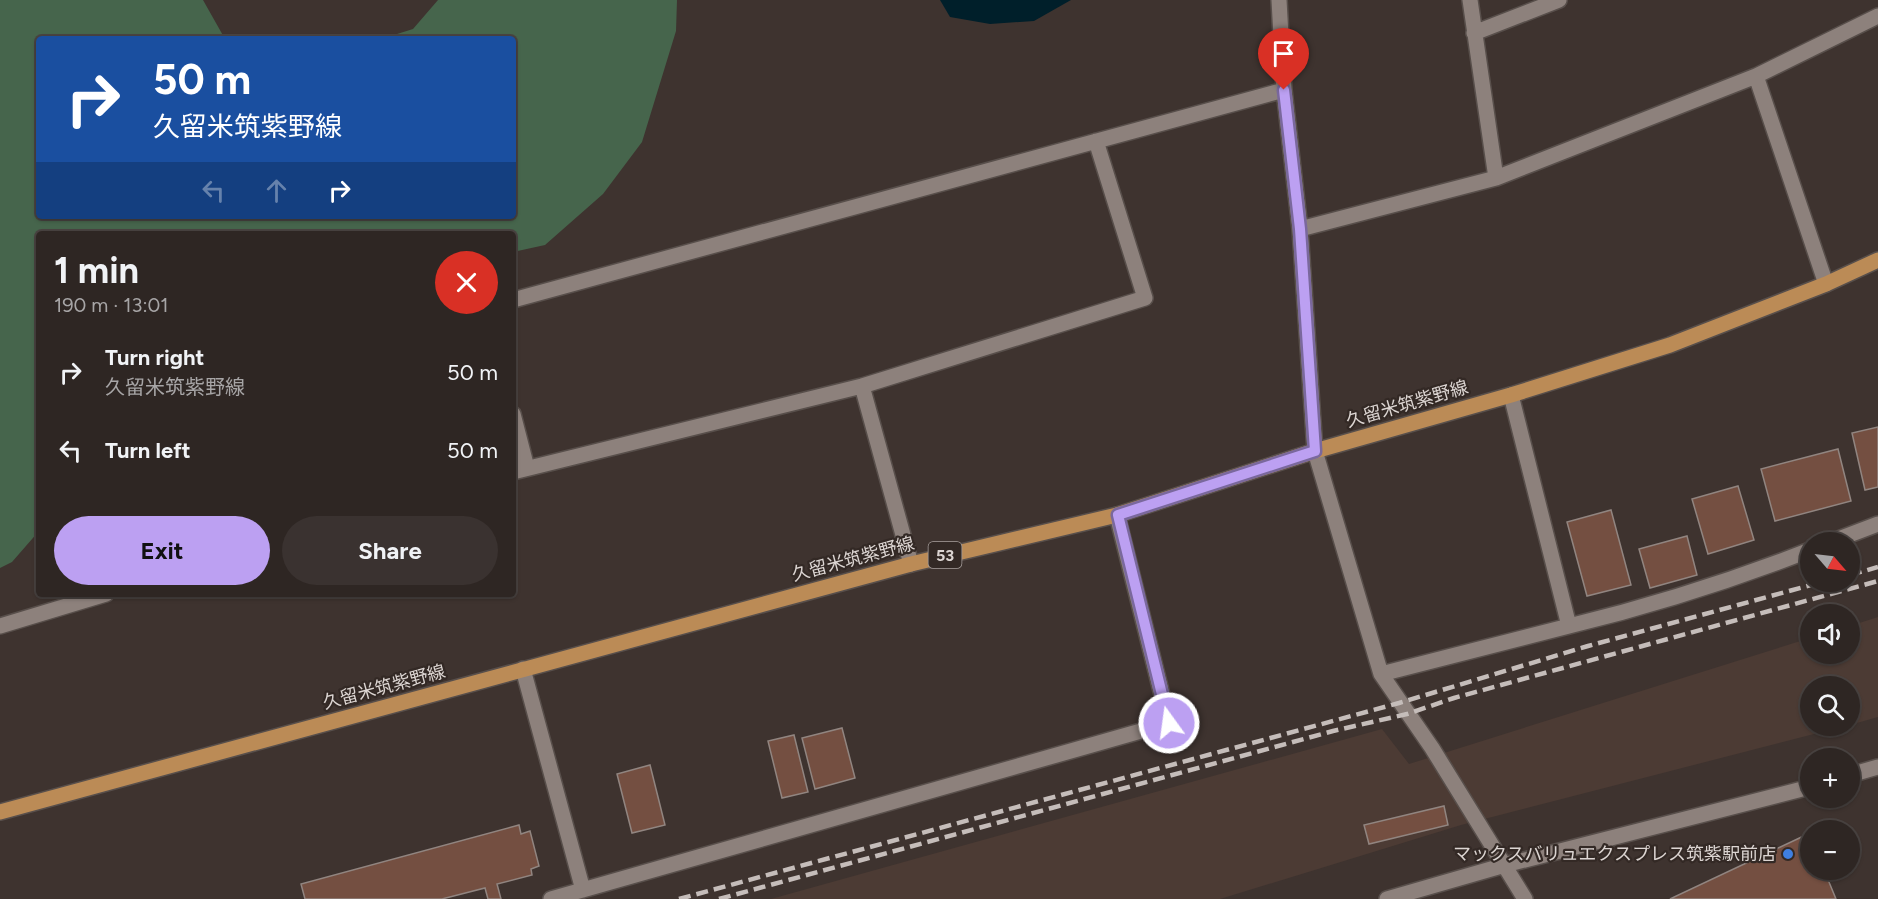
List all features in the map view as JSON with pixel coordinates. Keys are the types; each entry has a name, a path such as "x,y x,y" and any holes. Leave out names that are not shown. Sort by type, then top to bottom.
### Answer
{"main road":[{"name":"久留米筑紫野線","path":"0,813 910,564 1118,515 1315,451 1511,395 1670,345 1826,284 1878,260"}],"street":[{"path":"1279,0 1284,90 1300,229 1315,451 1381,674 1432,748 1525,899"},
{"path":"1470,0 1496,178"},
{"path":"1474,33 1559,0"},
{"path":"1300,229 1496,178 1756,76 1878,16"},
{"path":"1756,76 1826,284"},
{"path":"516,299 1284,90"},
{"path":"516,438 520,470 862,386 1145,298 1096,141"},
{"path":"862,386 910,564"},
{"path":"1511,395 1569,626"},
{"path":"550,899 1169,723 1118,515"},
{"path":"1857,532 1878,524"},
{"path":"1381,674 1612,616 1800,554"},
{"path":"0,626 96,597"},
{"path":"523,669 583,890"},
{"path":"1860,772 1878,767"},
{"path":"1387,899 1505,865 1800,790"}],"shaded area":[{"path":"1878,617 1878,717 1860,722 1860,676 1800,676 1800,736 1806,736 1461,825 1220,899 771,899 1382,729 1409,764 1800,641 1800,664 1860,664 1860,623"}],"green space":[{"path":"0,0 203,0 223,36 36,36 36,219 516,219 516,36 391,36 413,29 438,0 677,0 676,31 642,142 603,194 545,245 516,251 516,231 36,231 36,534 12,562 0,568"}],"water":[{"path":"940,0 1071,0 1034,21 990,24 950,17"}],"building":[{"path":"1878,427 1878,487 1865,490 1852,433"},
{"path":"1838,449 1851,501 1775,521 1761,469"},
{"path":"1738,486 1754,540 1708,554 1692,499"},
{"path":"1611,510 1631,585 1587,596 1567,522"},
{"path":"1687,536 1697,575 1650,588 1639,549"},
{"path":"842,728 855,778 815,789 802,738"},
{"path":"794,735 808,792 782,798 768,741"},
{"path":"650,765 665,825 632,833 617,774"},
{"path":"1444,806 1448,825 1369,844 1364,825"},
{"path":"519,825 521,834 530,831 539,866 531,869 532,875 497,884 501,899 488,899 485,888 442,899 305,899 301,884"},
{"name":"マックスバリュエクスプレス筑紫駅前店","path":"1800,838 1800,880 1828,880 1836,899 1670,899"}],"railway":[{"path":"1860,572 1878,567"},
{"path":"719,899 1333,731 1407,714 1454,698 1878,581"},
{"path":"679,899 1399,703 1588,646 1800,588"}],"place":[{"name":"マックスバリュエクスプレス筑紫駅前店","path":"1788,854"}],"route":[{"path":"1169,723 1118,515 1315,451 1300,229 1284,90"}]}
